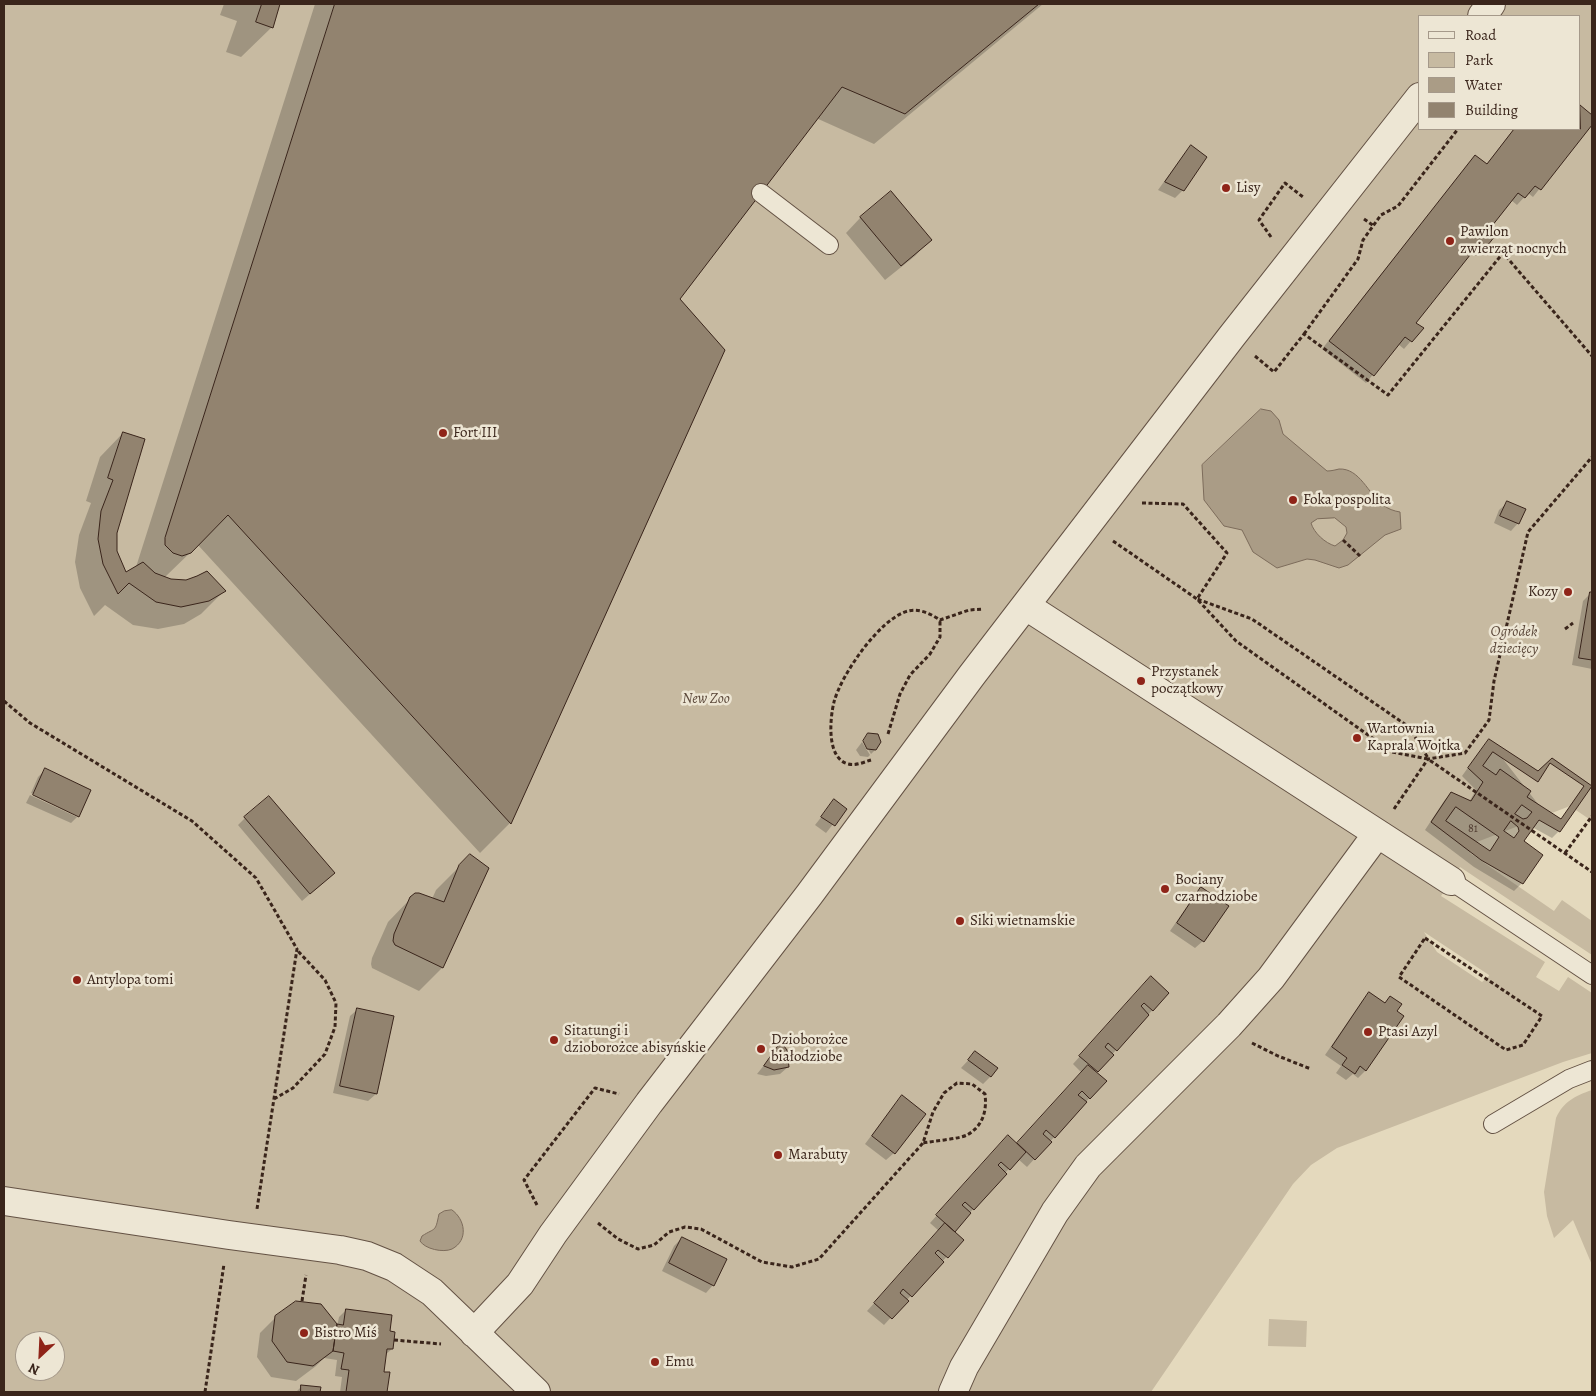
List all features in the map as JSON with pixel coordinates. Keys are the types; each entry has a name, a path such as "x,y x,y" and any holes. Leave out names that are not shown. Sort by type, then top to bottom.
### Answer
{"street":[{"path":"1483,15 1491,4"},
{"path":"474,1333 520,1284 574,1204 809,895 972,675 1232,336 1418,100"},
{"path":"1026,606 1451,881"},
{"path":"953,1392 964,1368 1055,1212 1088,1166 1229,1025 1271,978 1377,834"},
{"path":"4,1201 340,1250 376,1260 394,1267 432,1292 536,1392"}],"lane":[{"path":"761,193 829,245"},
{"path":"1451,881 1592,975"},
{"path":"1493,1124 1569,1079 1592,1070"}],"path":[{"path":"1232,336 1274,372 1358,259 1363,240 1381,216 1398,206 1457,130"},
{"path":"1290,263 1259,220 1285,184 1328,215"},
{"path":"1304,334 1388,395 1504,253 1592,356"},
{"path":"1096,513 1197,599 1236,641 1392,752 1428,759 1465,753 1488,720 1494,681 1528,532 1592,457"},
{"path":"1096,513 1183,504 1227,553 1197,599"},
{"path":"1343,540 1360,556"},
{"path":"1197,599 1252,619 1410,727 1428,759 1592,872"},
{"path":"940,620 969,610 1026,606"},
{"path":"872,760 858,764 848,764 839,758 832,747 831,732 834,702 845,674 879,630 892,619 908,611 928,612 940,620"},
{"path":"887,737 900,694 910,675 930,654 940,637 940,620"},
{"path":"1565,629 1573,623"},
{"path":"4,701 30,723 192,821 256,878 297,949 325,980 336,1003 334,1027 325,1054 293,1088 274,1099"},
{"path":"1398,803 1428,759"},
{"path":"1565,853 1592,816"},
{"path":"1425,938 1542,1016 1523,1045 1506,1050 1399,977 1425,938"},
{"path":"204,1392 229,1235 256,1212 297,949"},
{"path":"1229,1025 1249,1041 1278,1056 1311,1069"},
{"path":"574,1204 618,1239 638,1249 654,1245 669,1232 685,1227 701,1229 762,1262 792,1267 818,1259 923,1143 933,1112 944,1093 957,1083 972,1084 985,1094 987,1108 979,1124 966,1136 923,1143"},
{"path":"553,1234 524,1180 595,1088 649,1103"},
{"path":"394,1340 411,1343"}],"green space":[{"name":"New Zoo","path":"4,4 1592,4 1592,821 1570,806 1477,842 1470,853 1554,911 1562,900 1592,921 1592,955 1460,867 1441,896 1545,962 1536,977 1559,991 1568,977 1592,993 1592,1053 1563,1062 1337,1148 1311,1165 1293,1184 1151,1392 4,1392","holes":["1424,932 1489,975 1482,982 1437,952"]},
{"path":"1592,1090 1592,1265 1573,1220 1554,1238 1547,1216 1544,1192 1556,1118 1566,1103"},
{"path":"1269,1319 1307,1321 1306,1347 1268,1346"}],"water":[{"path":"1261,409 1271,411 1279,420 1283,434 1327,471 1339,469 1353,473 1383,505 1391,510 1400,512 1401,529 1385,535 1348,565 1339,568 1307,559 1277,568 1253,552 1242,530 1224,526 1204,500 1202,465","holes":["1335,518 1346,527 1347,533 1343,540 1335,546 1327,543 1320,537 1311,523 1317,519"]},
{"path":"452,1210 460,1219 463,1230 461,1240 457,1245 452,1249 444,1251 422,1244 420,1241 422,1236 434,1229 439,1214"}],"building":[{"path":"262,4 280,4 273,28 256,22"},
{"name":"Fort III","path":"335,4 1039,4 905,114 842,87 680,299 725,350 511,824 228,515 191,553 182,556 173,553 165,545 165,538"},
{"name":"Pawilon zwierząt nocnych","path":"1581,106 1592,115 1592,125 1541,190 1535,186 1525,198 1518,193 1488,231 1495,236 1484,250 1478,245 1416,323 1424,328 1412,342 1405,337 1374,376 1329,341 1475,155 1487,164 1513,130 1581,130"},
{"path":"1191,145 1207,157 1184,191 1165,182"},
{"path":"891,191 932,240 901,266 860,217"},
{"path":"123,432 145,439 117,533 117,551 126,572 143,562 155,573 171,579 186,580 207,571 226,591 209,601 181,607 156,602 129,583 118,594 103,564 98,539 101,511 113,480 108,478"},
{"path":"1507,501 1526,509 1519,524 1500,516"},
{"path":"1590,592 1592,592 1592,660 1579,658"},
{"path":"868,733 878,734 881,742 876,750 867,749 863,741"},
{"path":"1489,739 1538,771 1552,758 1592,786 1560,832 1539,820 1524,841 1543,855 1523,884 1481,860 1431,822 1451,792 1471,801 1483,782 1468,768"},
{"path":"1493,752 1538,782 1550,763 1584,786 1561,819 1527,797 1531,791 1500,769 1496,775 1483,766"},
{"path":"45,768 91,790 79,817 33,795"},
{"path":"269,796 335,873 310,894 244,817"},
{"path":"834,799 847,809 835,826 821,817"},
{"path":"1522,805 1532,812 1527,818 1523,819 1515,814"},
{"path":"1456,807 1499,837 1490,851 1446,821"},
{"path":"1511,821 1518,827 1519,831 1514,838 1504,831"},
{"path":"470,854 489,868 443,968 395,945 393,941 394,934 410,897 415,893 419,893 444,902 459,865"},
{"path":"1201,887 1229,906 1204,942 1177,923"},
{"path":"1151,976 1169,993 1153,1011 1144,1003 1141,1006 1149,1015 1117,1051 1108,1043 1105,1047 1114,1055 1098,1072 1079,1056"},
{"name":"Ptasi Azyl","path":"1369,992 1385,1003 1390,996 1402,1004 1397,1011 1404,1016 1366,1071 1360,1066 1355,1074 1342,1065 1347,1058 1332,1047"},
{"path":"357,1008 394,1016 377,1094 340,1086"},
{"path":"781,1042 787,1050 789,1067 774,1070 764,1066"},
{"path":"975,1051 998,1068 991,1077 968,1060"},
{"path":"1088,1065 1107,1081 1090,1099 1082,1091 1078,1095 1087,1102 1055,1138 1046,1130 1043,1134 1052,1142 1035,1160 1017,1143"},
{"path":"902,1095 926,1114 895,1154 872,1136"},
{"path":"1008,1135 1026,1152 1010,1170 1001,1162 998,1165 1007,1174 974,1210 965,1202 962,1205 971,1213 955,1232 936,1215"},
{"path":"945,1223 964,1240 948,1258 938,1250 935,1253 944,1262 912,1297 903,1289 900,1293 909,1301 892,1319 874,1303"},
{"path":"682,1237 727,1259 714,1286 669,1263"},
{"name":"Bistro Miś","path":"296,1301 321,1304 337,1324 333,1351 313,1366 287,1362 272,1341 275,1316"},
{"path":"346,1309 392,1315 390,1331 395,1332 393,1349 387,1349 384,1372 390,1372 387,1392 346,1392 349,1370 341,1369 344,1353 333,1351 337,1324 343,1325"},
{"path":"301,1385 321,1387 320,1392 301,1392"}],"place":[{"name":"Lisy","path":"1226,188"},
{"name":"Pawilon zwierząt nocnych","path":"1450,241"},
{"name":"Fort III","path":"443,433"},
{"name":"Foka pospolita","path":"1293,500"},
{"name":"Kozy","path":"1568,592"},
{"name":"Przystanek początkowy","path":"1141,681"},
{"name":"Wartownia Kaprala Wojtka","path":"1357,738"},
{"name":"Bociany czarnodziobe","path":"1165,889"},
{"name":"Siki wietnamskie","path":"960,921"},
{"name":"Antylopa tomi","path":"77,980"},
{"name":"Ptasi Azyl","path":"1368,1032"},
{"name":"Sitatungi i dzioborożce abisyńskie","path":"554,1040"},
{"name":"Dzioborożce białodziobe","path":"761,1049"},
{"name":"Marabuty","path":"778,1155"},
{"name":"Bistro Miś","path":"304,1333"},
{"name":"Emu","path":"655,1362"}],"park label":[{"name":"Ogródek dziecięcy","path":"1514,640"}]}
